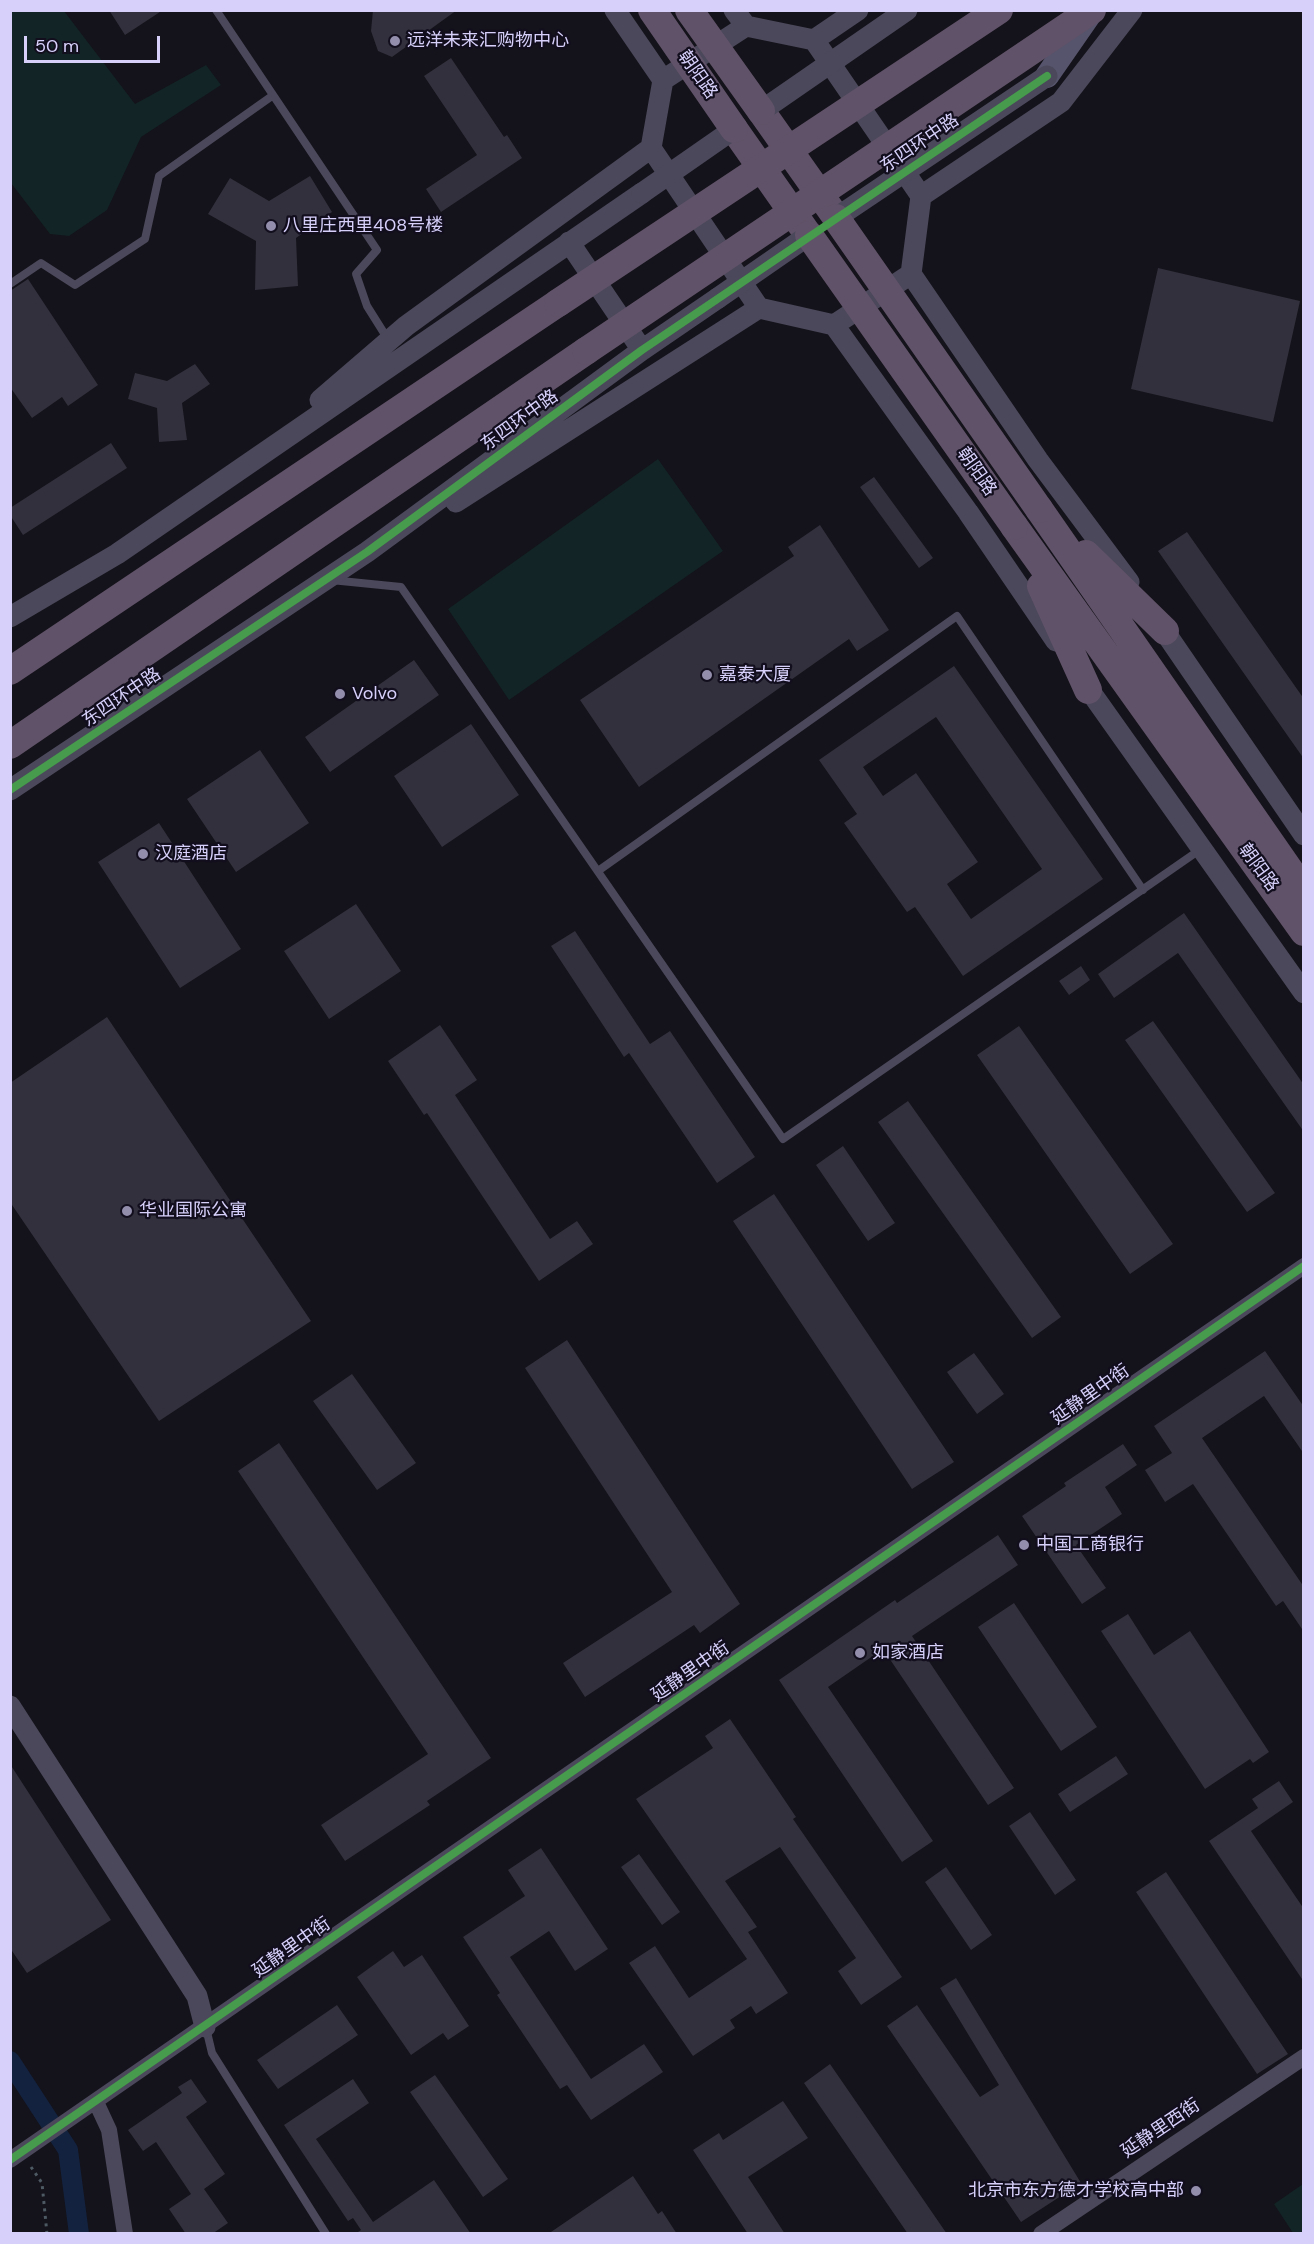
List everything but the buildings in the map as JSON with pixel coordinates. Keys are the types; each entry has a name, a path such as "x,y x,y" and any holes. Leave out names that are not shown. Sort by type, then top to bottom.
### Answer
{"highway":[{"name":"朝阳路","path":"652,10 1014,526 1304,932"},
{"name":"朝阳路","path":"689,10 1304,891"},
{"path":"10,671 999,10"},
{"name":"东四环中路","path":"10,745 586,351 1092,10"},
{"path":"1039,509 1165,631"},
{"path":"1014,526 1088,690"}],"main road":[{"name":"东四环中路","path":"1047,76 1092,10"}],"street":[{"name":"朝阳路","path":"615,10 663,80"},
{"path":"813,40 858,10"},
{"path":"10,617 117,554 907,10"},
{"path":"921,196 1061,102 1132,10"},
{"path":"217,486 406,326 651,148 663,80 740,18 813,40 921,196 910,274 1038,460 1165,631 1304,835"},
{"name":"东四环中路","path":"10,790 367,552 642,350 1047,76"},
{"path":"651,148 759,308 834,325 910,274"},
{"path":"569,242 642,350"},
{"name":"东四环中路","path":"367,552 449,507 759,308"},
{"name":"朝阳路","path":"834,325 968,512 1088,690 1304,993"},
{"name":"延静里中街","path":"20,2153 1304,1266"},
{"path":"10,1706 197,1996 205,2026"},
{"name":"延静里西街","path":"1041,2234 1304,2057"},
{"path":"96,2102 109,2130 125,2234"}],"lane":[{"path":"216,10 377,250 356,274 367,306 389,341"},
{"path":"10,284 41,263 75,285 145,239 159,176 272,96"},
{"path":"326,580 401,586 783,1139 1202,849"},
{"path":"598,871 957,616 1143,890"},
{"path":"205,2026 212,2053 326,2234"}],"path":[{"path":"20,2153 42,2182 47,2234"}],"shaded area":[{"path":"11,10 64,11 135,104 206,65 221,85 141,137 107,210 69,236 50,234 11,183"},
{"path":"658,459 723,551 509,700 448,609"},
{"path":"1303,2184 1303,2233 1293,2233 1274,2204"}],"waterway":[{"path":"10,2061 68,2150 79,2234"}],"cycle path":[{"path":"10,790 367,552 642,350 1047,76"},
{"path":"10,2160 1304,1266"}],"place":[{"name":"远洋未来汇购物中心","path":"395,41"},
{"name":"八里庄西里408号楼","path":"271,226"},
{"name":"嘉泰大厦","path":"707,675"},
{"name":"Volvo","path":"340,694"},
{"name":"汉庭酒店","path":"143,854"},
{"name":"华业国际公寓","path":"127,1211"},
{"name":"中国工商银行","path":"1024,1545"},
{"name":"如家酒店","path":"860,1653"},
{"name":"北京市东方德才学校高中部","path":"1196,2191"}]}
